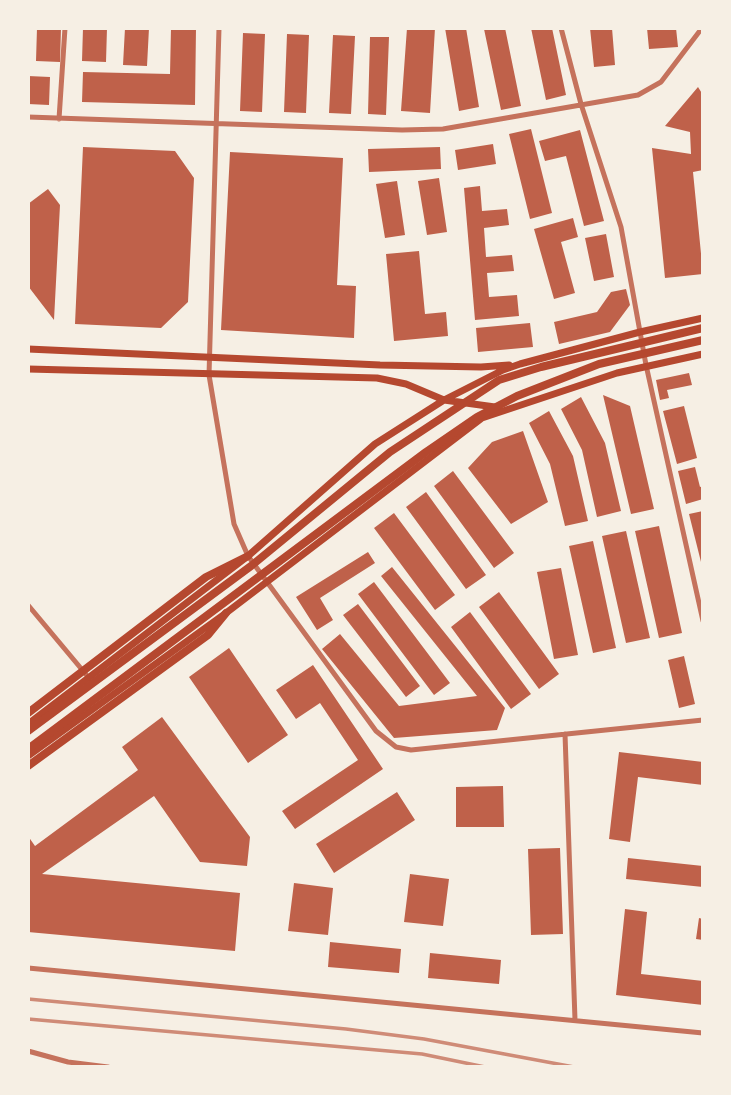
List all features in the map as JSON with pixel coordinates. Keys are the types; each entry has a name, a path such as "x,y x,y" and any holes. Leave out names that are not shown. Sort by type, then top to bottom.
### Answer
{"highway":[{"path":"28,730 251,566 390,452 499,380 703,328"},
{"path":"28,749 477,416 517,396 599,364 703,340"},
{"path":"28,713 206,577 248,556"},
{"path":"28,766 208,635 226,613"}],"main road":[{"path":"28,724 248,556 375,444 444,400 520,364 703,318"},
{"path":"28,349 469,367 520,364"},
{"path":"28,756 268,582 482,418 646,365 703,354"},
{"path":"28,369 377,378 406,384 444,400 473,406 509,408"}],"street":[{"path":"59,119 65,28"},
{"path":"219,28 209,375 234,524 248,556 376,731 396,747 411,750 703,720"},
{"path":"561,28 581,104 621,227 646,365 703,621"},
{"path":"28,117 402,131 443,129 638,95 662,82 702,28"},
{"path":"28,605 89,678"},
{"path":"565,734 575,1020"},
{"path":"28,968 703,1033"},
{"path":"28,1051 68,1062 108,1067"}],"building":[{"path":"37,28 61,28 60,62 36,61"},
{"path":"83,28 107,28 106,62 82,61"},
{"path":"125,28 149,28 147,66 123,65"},
{"path":"171,28 196,28 195,105 82,102 83,72 170,74"},
{"path":"407,28 435,28 430,113 401,111"},
{"path":"445,28 466,28 479,107 459,111"},
{"path":"505,28 521,106 501,110 484,29"},
{"path":"531,28 552,28 566,95 546,100"},
{"path":"590,28 612,28 615,65 594,67"},
{"path":"647,28 676,28 678,47 649,49"},
{"path":"243,33 265,34 262,112 240,111"},
{"path":"287,34 309,35 306,113 284,112"},
{"path":"333,35 355,36 351,114 329,113"},
{"path":"370,37 389,37 386,115 368,114"},
{"path":"28,76 50,77 49,105 28,104"},
{"path":"698,87 703,95 703,170 693,172 703,274 665,278 652,148 691,154 690,132 665,126"},
{"path":"531,129 552,213 530,219 509,134"},
{"path":"580,130 604,221 584,226 566,156 545,161 539,141"},
{"path":"493,144 496,164 458,170 455,150"},
{"path":"83,147 175,151 194,178 188,302 161,328 75,324"},
{"path":"440,147 441,169 369,172 368,149"},
{"path":"230,152 343,158 337,285 356,286 354,338 221,330"},
{"path":"439,178 447,232 427,235 418,181"},
{"path":"397,181 405,235 385,238 376,184"},
{"path":"480,186 482,211 507,209 509,225 484,228 486,257 512,255 514,271 487,273 489,297 517,295 519,316 475,320 464,188"},
{"path":"48,189 60,205 54,320 28,286 28,204"},
{"path":"573,218 578,237 561,242 575,293 554,299 534,229"},
{"path":"606,234 614,277 594,281 585,238"},
{"path":"419,251 425,314 446,312 448,336 394,341 386,254"},
{"path":"626,289 630,305 610,332 559,344 554,322 597,312 611,292"},
{"path":"530,323 533,347 478,352 476,328"},
{"path":"689,373 692,385 667,390 669,398 660,400 656,380"},
{"path":"603,395 630,406 654,509 631,514"},
{"path":"581,397 605,443 621,511 597,517 582,450 561,409"},
{"path":"684,406 697,458 677,464 663,411"},
{"path":"549,411 573,456 588,521 565,526 550,464 529,423"},
{"path":"523,431 548,502 511,524 468,468 492,442"},
{"path":"695,467 700,487 703,486 703,499 686,504 678,471"},
{"path":"453,471 514,553 494,568 434,486"},
{"path":"426,492 486,575 466,589 406,507"},
{"path":"703,511 703,566 702,566 689,514"},
{"path":"394,513 455,595 435,610 374,528"},
{"path":"659,526 682,633 659,638 635,531"},
{"path":"626,531 650,638 626,643 602,536"},
{"path":"593,541 616,648 593,653 569,546"},
{"path":"368,552 375,563 320,598 333,620 317,630 296,597"},
{"path":"392,567 505,708 497,730 394,738 322,649 340,634 399,706 477,696 381,576"},
{"path":"561,568 578,655 554,659 537,572"},
{"path":"374,582 450,683 434,695 358,594"},
{"path":"499,592 559,674 539,689 479,607"},
{"path":"358,604 420,686 406,697 343,615"},
{"path":"470,612 531,694 511,709 451,627"},
{"path":"229,648 288,735 248,763 189,677"},
{"path":"684,656 695,704 679,708 668,660"},
{"path":"313,665 383,769 295,829 282,811 358,760 320,703 296,719 276,690"},
{"path":"162,717 250,837 247,866 200,862 154,796 42,874 240,893 235,951 28,932 28,836 35,846 138,770 122,747"},
{"path":"619,752 703,762 703,785 638,777 630,842 609,839"},
{"path":"503,786 504,827 456,827 456,787"},
{"path":"397,792 415,820 334,873 316,844"},
{"path":"560,848 563,934 531,935 528,849"},
{"path":"628,858 703,866 703,887 626,879"},
{"path":"410,874 449,879 443,926 404,922"},
{"path":"294,883 333,888 328,935 288,931"},
{"path":"625,909 647,912 641,974 703,981 703,1005 616,995"},
{"path":"699,918 703,919 703,940 696,939"},
{"path":"330,942 401,949 399,973 328,967"},
{"path":"430,953 501,960 499,984 428,978"}],"railway":[{"path":"28,999 346,1029 424,1039 574,1067"},
{"path":"28,1019 422,1054 485,1067"}]}
